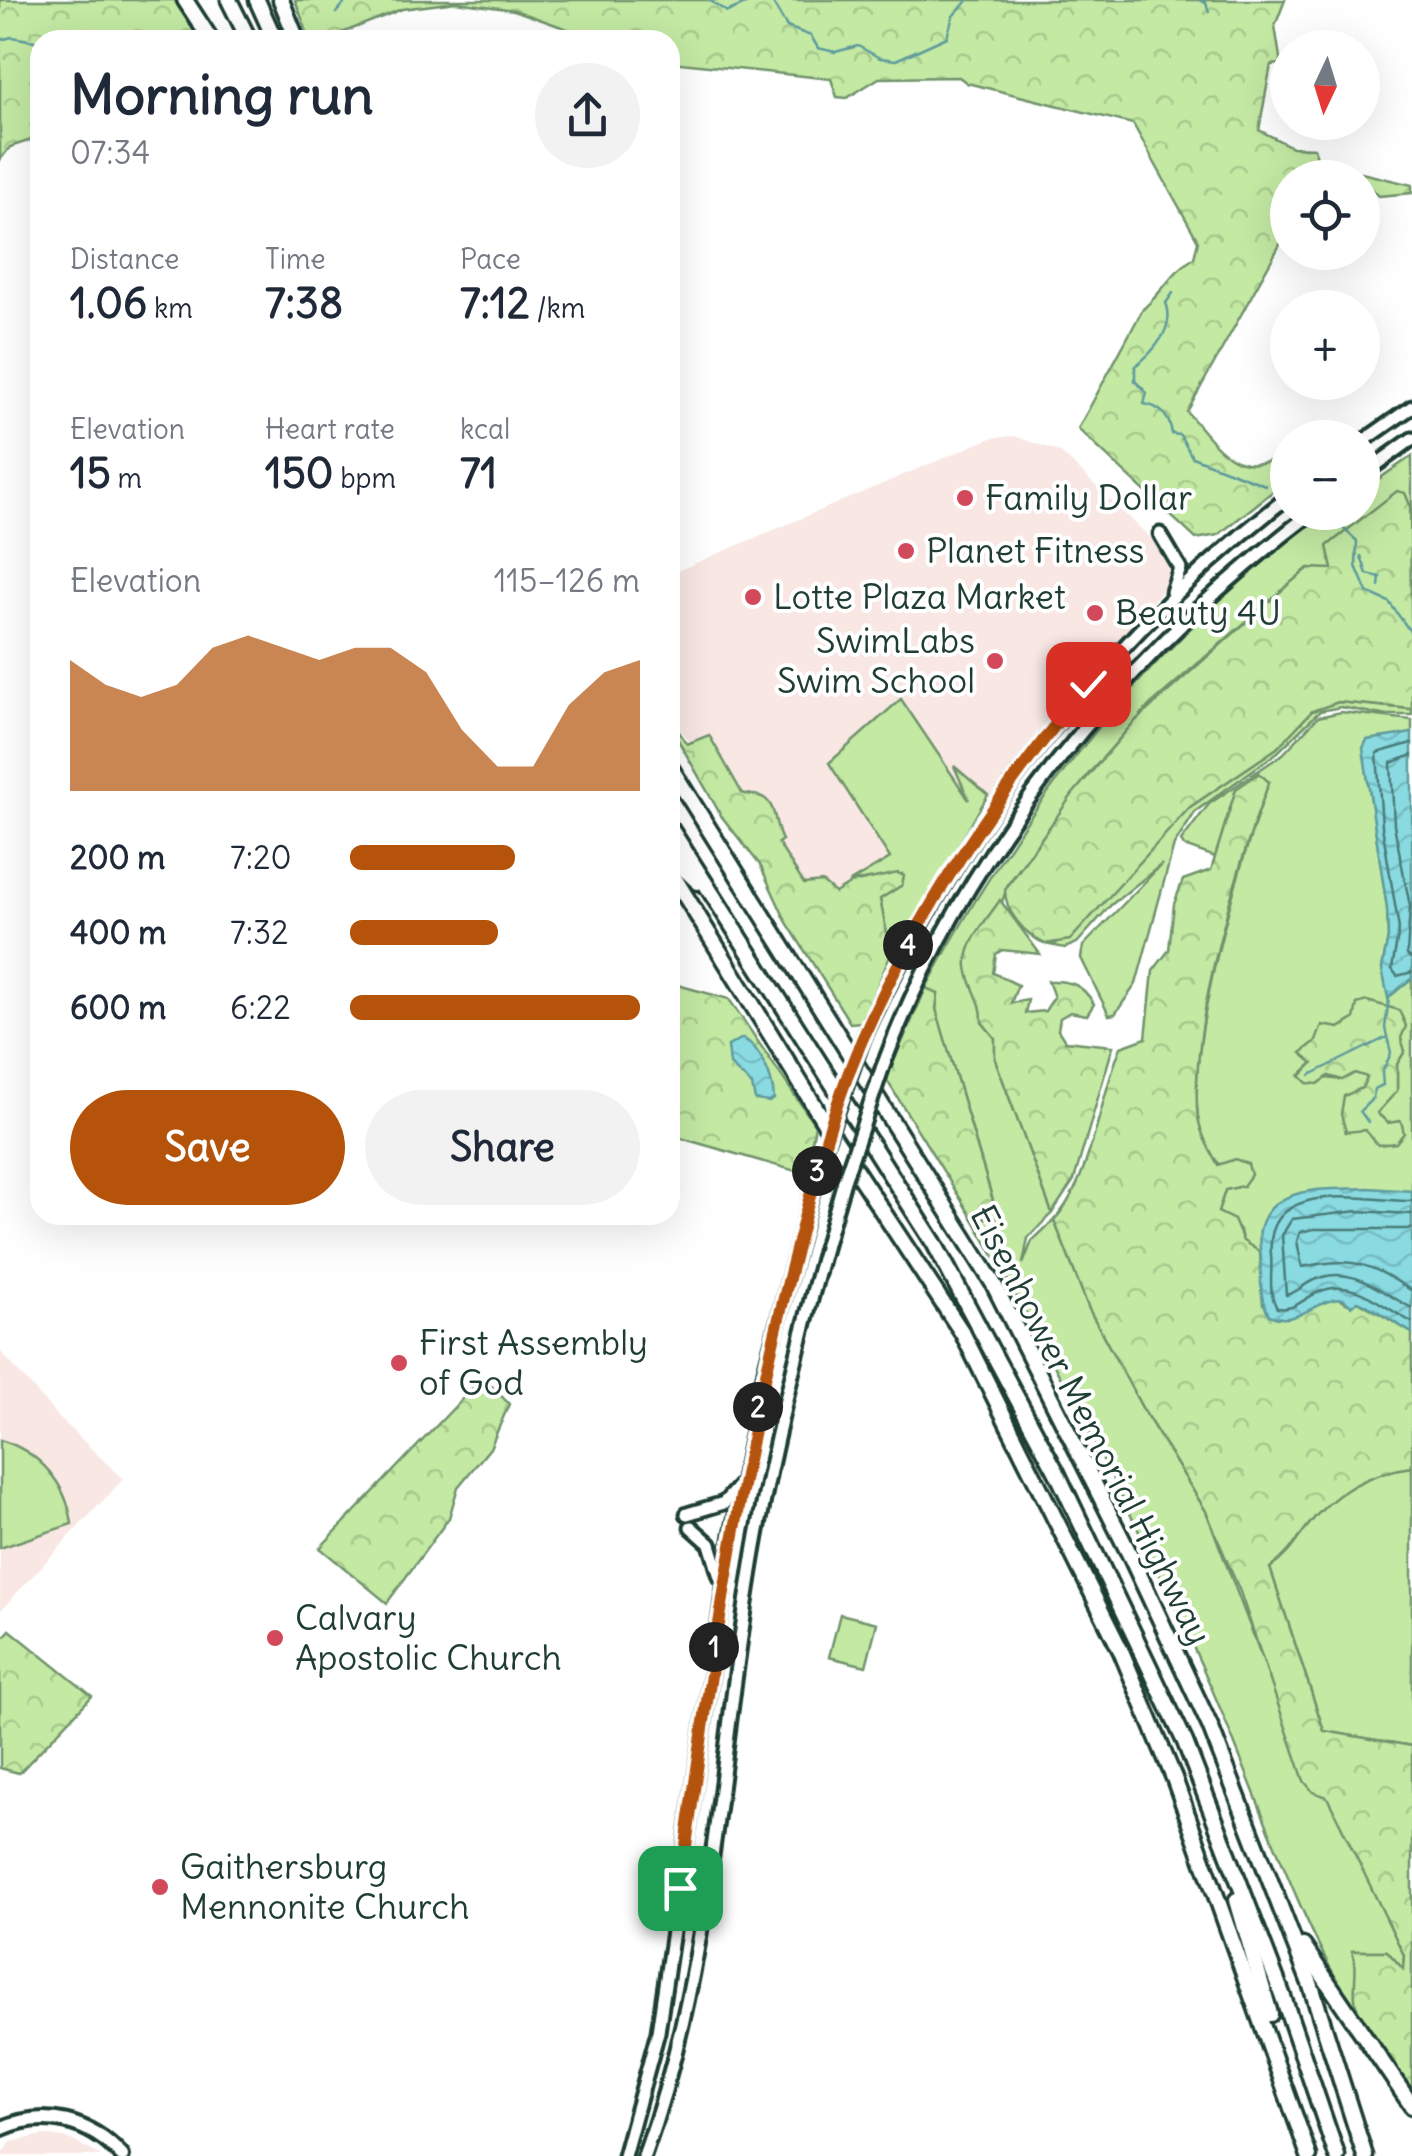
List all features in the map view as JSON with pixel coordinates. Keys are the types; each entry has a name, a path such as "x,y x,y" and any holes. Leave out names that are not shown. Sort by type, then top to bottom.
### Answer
{"highway":[{"path":"185,0 207,30"},
{"path":"198,0 210,30"},
{"path":"229,0 243,30"},
{"path":"257,0 270,30"},
{"path":"282,0 293,30"},
{"name":"Eisenhower Memorial Highway","path":"680,783 993,1283 1129,1553 1210,1726 1311,1986 1366,2156"},
{"path":"680,844 934,1243 1057,1472 1186,1742 1282,1994 1337,2156"},
{"path":"680,864 710,892"},
{"path":"680,886 833,1136 963,1334 1095,1598 1174,1778 1310,2156"},
{"path":"1214,1818 1310,2156"},
{"path":"1280,1906 1321,1976 1412,2106"}],"main road":[{"path":"1380,430 1412,408"},
{"path":"1380,462 1412,439"},
{"path":"624,2156 658,2032 722,1588 765,1370 822,1154 862,1039 914,934 996,801 1088,684 1208,560 1270,511"},
{"path":"644,2156 687,2019 756,1538 809,1306 844,1182 882,1069 920,978 1030,799 1150,656 1217,590 1291,530"},
{"path":"1160,534 1180,568 1167,602"},
{"path":"722,1588 715,1554 689,1521 724,1503 742,1482"},
{"path":"0,2129 34,2119 56,2119 97,2133 122,2156"}],"shaded area":[{"path":"1014,436 1060,452 1175,561 1174,577 1037,732 926,895 880,980 680,730 680,570 991,438"},
{"path":"0,1351 59,1418 123,1479 0,1611"},
{"path":"43,2135 69,2139 102,2156 0,2156 11,2142"}],"green space":[{"path":"0,0 175,0 194,30 30,30 30,140 10,147 0,160"},
{"path":"295,0 1285,0 1276,30 1270,30 1270,70 1259,130 1270,136 1270,140 1314,148 1318,160 1270,160 1270,263 1187,412 1235,460 1270,460 1270,494 1218,535 1196,539 1078,429 1143,309 1194,258 1198,241 1133,124 967,83 959,77 879,78 847,98 837,97 831,79 680,63 680,30 570,30 514,10 456,2 402,9 350,30 306,30"},
{"path":"1380,177 1412,185 1412,193 1380,196"},
{"path":"1412,456 1412,545 1410,505 1333,570 1308,568 1150,705 1090,772 1008,884 974,987 983,1002 982,1022 995,1038 995,1059 1052,1213 1028,1238 1023,1264 1032,1241 1054,1220 1089,1309 1144,1411 1206,1511 1259,1650 1404,1955 1403,1969 1387,1951 1353,1951 1367,2032 1320,1948 1208,1680 1126,1504 973,1219 998,1217 936,1009 938,994 926,988 958,929 1031,815 1115,709 1208,611 1299,530 1380,530 1380,478"},
{"path":"1397,491 1405,493 1410,505 1412,709 1338,702 1312,711 1277,748 1190,807 1070,940 1045,944 1030,935 1012,915 1005,890 1072,795 1133,723 1289,584 1309,568 1332,569 1327,546 1347,530 1380,530 1380,504"},
{"path":"901,699 969,800 954,766 988,795 877,987 891,954 880,899 902,885 902,874 850,882 890,858 829,763"},
{"path":"1338,702 1412,709 1412,715 1382,715 1341,707 1320,711 1278,752 1196,811 1174,845 1136,984 1115,1014 1109,1015 1081,958 1083,946 1162,864 1111,905 1077,943 1065,948 1045,944 1055,945 1190,807 1277,748 1312,711"},
{"path":"1341,712 1412,720 1412,733 1364,752 1387,908 1388,937 1382,969 1389,997 1412,978 1412,1191 1308,1192 1262,1225 1260,1252 1242,1241 1240,1230 1218,1212 1225,1190 1243,1186 1208,1149 1201,1133 1197,1099 1199,1057 1217,958 1269,782 1236,789 1215,857 1184,846 1181,841 1209,804 1283,754 1318,717","holes":["1354,1019 1405,1051 1397,1064 1397,1090 1377,1113 1388,1123 1346,1131 1368,1077 1355,1073 1342,1080 1300,1075 1313,1063 1322,1026 1339,1028"]},
{"path":"680,733 687,744 709,735 742,793 759,796 769,803 782,840 778,843 804,884 822,882 835,893 851,883 898,873 904,876 902,885 880,899 891,954 862,1022 850,1023 786,921 760,865 722,817 680,744"},
{"path":"1259,773 1269,782 1243,857 1209,987 1198,1071 1198,1116 1218,1165 1235,1159 1248,1164 1251,1175 1243,1186 1225,1190 1218,1212 1234,1220 1243,1241 1260,1252 1263,1305 1337,1298 1348,1304 1358,1301 1412,1333 1412,1467 1366,1479 1327,1504 1270,1568 1324,1731 1412,1746 1412,2088 1385,2059 1362,2024 1355,1999 1352,1951 1387,1951 1403,1969 1404,1955 1327,1797 1313,1792 1304,1781 1240,1592 1206,1511 1144,1411 1089,1309 1054,1220 1067,1203 1086,1161 1121,1047 1146,1038 1153,971 1169,950 1174,904 1183,880 1211,870 1236,789"},
{"path":"1000,900 1040,954 1002,950 996,954 993,973 1018,985 1011,1003 1028,1000 1025,1013 1045,1011 1054,997 1048,981 1076,985 1094,1004 1087,1015 1070,1012 1060,1018 1058,1030 1065,1041 1113,1046 1074,1180 1052,1213 995,1059 995,1038 982,1022 967,967 973,940"},
{"path":"680,986 729,999 815,1125 806,1174 680,1138"},
{"path":"926,988 938,994 936,1009 998,1218 984,1215 973,1219 886,1079"},
{"path":"1367,1001 1399,1010 1406,1026 1401,1038 1405,1051 1397,1064 1397,1091 1377,1113 1388,1123 1401,1121 1404,1133 1396,1143 1378,1145 1365,1130 1346,1132 1341,1114 1344,1096 1362,1088 1367,1077 1355,1073 1342,1080 1329,1076 1318,1084 1307,1083 1300,1076 1313,1063 1301,1053 1316,1041 1322,1025 1339,1028 1354,1019 1357,1004"},
{"path":"483,1377 509,1404 490,1448 458,1487 449,1518 387,1603 320,1548"},
{"path":"0,1440 27,1452 49,1471 64,1496 72,1524 0,1548"},
{"path":"1412,1467 1412,1746 1324,1731 1270,1568 1327,1504 1366,1479"},
{"path":"840,1614 877,1623 866,1666 829,1657"},
{"path":"10,1630 92,1696 19,1773 0,1768 0,1641"}],"water":[{"path":"1412,733 1412,978 1388,998 1382,969 1388,937 1387,908 1363,748 1367,740"},
{"path":"743,1038 760,1056 768,1073 774,1099 769,1102 755,1100 752,1085 730,1065 728,1046"},
{"path":"1368,1188 1412,1191 1412,1333 1365,1304 1358,1301 1351,1306 1343,1299 1289,1318 1269,1315 1261,1289 1259,1238 1266,1215 1276,1204 1304,1192"}],"waterway":[{"path":"336,13 347,0"},
{"path":"709,0 727,12 754,0"},
{"path":"771,0 787,27 811,36 818,48 835,52 858,46 880,58 896,60 947,37 953,16 968,0"},
{"path":"1199,0 1206,3 1209,12"},
{"path":"0,40 12,37 30,40"},
{"path":"1173,293 1166,303 1168,321 1161,339 1135,366 1135,381 1147,393 1144,404 1163,413 1172,434 1180,435 1192,457 1265,485"},
{"path":"1345,530 1357,541 1356,566 1367,592 1389,602 1412,634"},
{"path":"1361,556 1367,574 1380,577 1379,586"},
{"path":"1368,1122 1360,1111 1373,1098 1374,1089 1383,1085 1382,1073 1391,1053 1385,1028 1389,998"},
{"path":"1310,1075 1385,1038"}],"place":[{"name":"Family Dollar","path":"965,498"},
{"name":"Planet Fitness","path":"906,551"},
{"name":"Lotte Plaza Market","path":"753,597"},
{"name":"Beauty 4U","path":"1095,613"},
{"name":"SwimLabs Swim School","path":"995,661"},
{"name":"First Assembly of God","path":"399,1363"},
{"name":"Calvary Apostolic Church","path":"275,1638"},
{"name":"Gaithersburg Mennonite Church","path":"160,1887"}],"route":[{"path":"680,1888 722,1588 765,1370 802,1224 845,1082 914,934 975,832 1088,684"}]}
